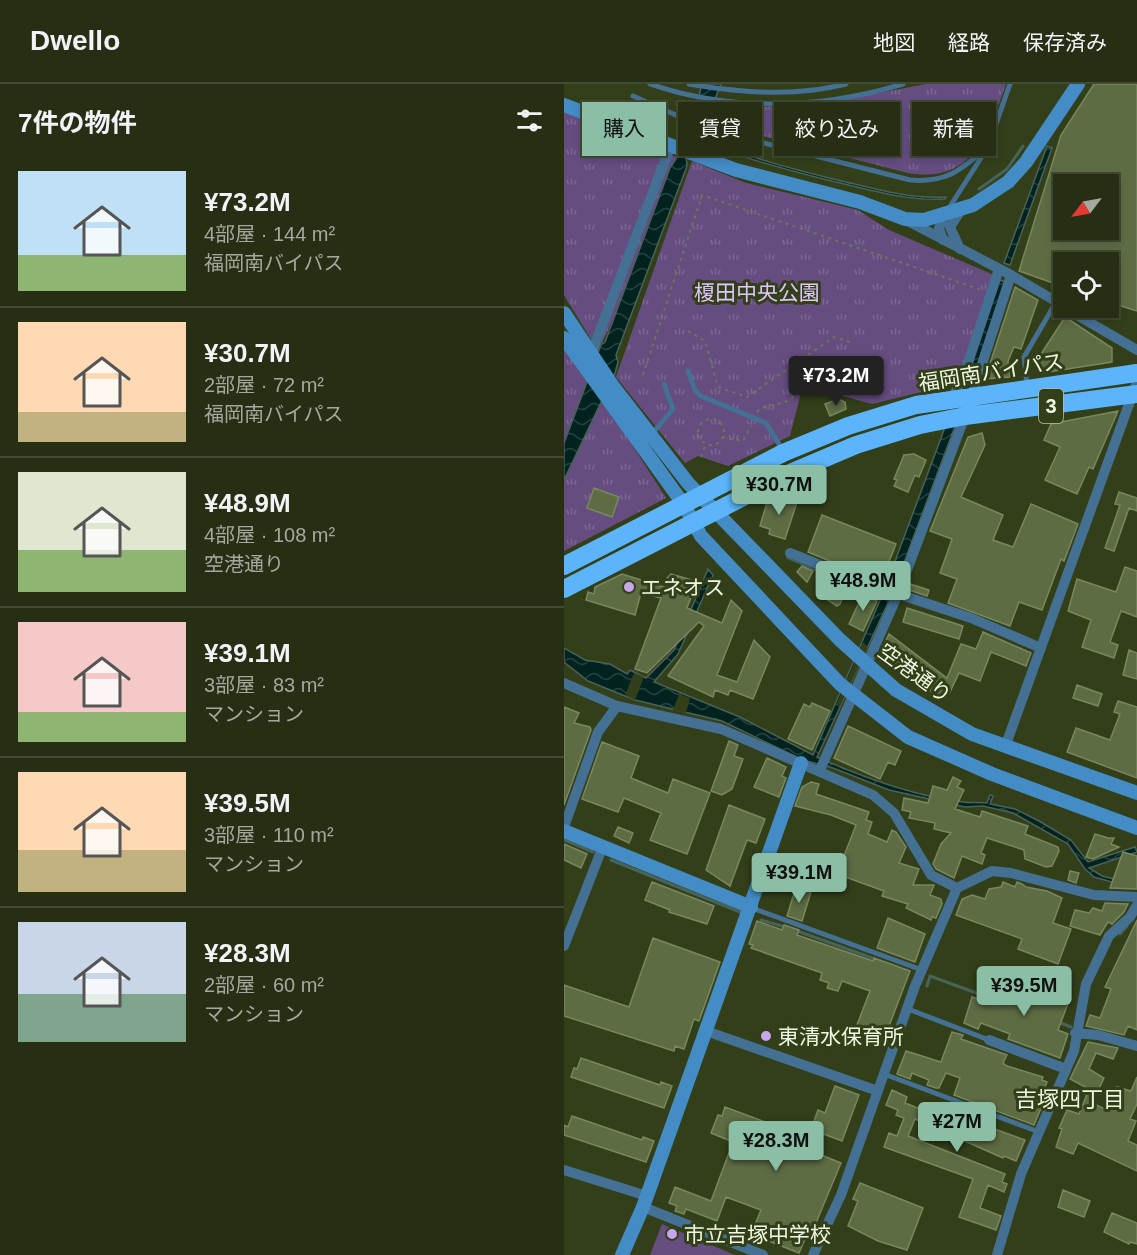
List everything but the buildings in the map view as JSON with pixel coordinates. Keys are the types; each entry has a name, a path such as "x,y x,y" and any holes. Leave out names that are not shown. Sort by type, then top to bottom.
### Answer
{"highway":[{"name":"福岡南バイパス","path":"564,566 785,453 874,417 972,395 1137,374"},
{"name":"福岡南バイパス","path":"564,589 822,458 881,436 964,416 1136,390"}],"street":[{"path":"905,219 924,219 961,210 997,191 1017,173 1078,84"},
{"path":"564,105 736,170 860,202 905,219 1053,300"},
{"path":"564,338 587,359 675,147"},
{"path":"960,249 950,227 961,210"},
{"path":"943,240 939,228 945,214"},
{"path":"952,399 964,375 999,269"},
{"path":"972,395 1011,275"},
{"name":"空港通り","path":"564,314 587,359 610,392 651,436 700,496 866,665 896,690 972,734 1137,793"},
{"path":"1084,318 1137,350"},
{"path":"1005,747 1136,390"},
{"path":"610,392 695,522 700,536 853,696 908,737 959,760 1137,828"},
{"path":"822,765 896,595 964,416"},
{"path":"790,553 882,591 971,618 1041,648"},
{"path":"564,683 617,706 722,729 801,763 822,765 873,795 894,813 931,875 957,888"},
{"path":"617,706 598,732 564,829 751,907"},
{"path":"622,1255 645,1201 801,763"},
{"path":"564,946 603,846"},
{"path":"813,1255 841,1195 922,970 957,888 992,871 1011,873 1094,895 1137,897"},
{"path":"997,1255 1021,1174 1074,1051 1075,1033 1086,984 1109,936 1130,917 1137,905"},
{"path":"706,1031 878,1091"},
{"path":"1075,1033 1098,1035 1137,1046"},
{"path":"989,1040 1066,1069"},
{"path":"564,1170 645,1201 763,1255"}],"lane":[{"path":"650,84 692,96 753,104 825,100 903,84"},
{"path":"689,84 758,93 797,92 846,84"},
{"path":"996,124 1010,84"},
{"path":"633,96 705,128 910,180 931,182 951,176 977,156"},
{"path":"945,214 982,156"},
{"path":"1027,388 1024,357 1053,317"},
{"path":"688,370 701,396 766,423 785,453"},
{"path":"651,436 673,409 664,384"},
{"path":"751,907 922,970"},
{"path":"908,1009 989,1040"},
{"path":"884,1074 1039,1132"}],"path":[{"path":"643,375 702,195 991,292"},
{"path":"688,331 705,341 718,387 747,397 788,367 834,338 853,342"},
{"path":"722,437 743,441 754,417 762,407 786,402 793,397 796,382 788,367"},
{"path":"713,420 720,424 722,437 714,444 706,444 700,438 698,430 705,421 713,420"},
{"path":"701,457 706,444"}],"green space":[{"path":"926,84 1006,84 996,110 996,102 912,102 912,156 970,156 963,163 948,171 930,174 908,173 841,156 900,156 900,102 833,102"},
{"path":"762,107 774,107 774,139 762,136"},
{"path":"564,111 582,118 582,156 666,156 666,153 688,162 598,351 564,295"},
{"name":"榎田中央公園","path":"692,161 746,183 858,210 889,230 994,275 958,383 872,404 803,385 790,436 728,466 698,456 685,463 616,377"},
{"path":"564,346 613,415 666,498 564,551"},
{"path":"662,1224 735,1255 650,1255"}],"water":[{"path":"702,84 721,84 714,102 697,102"},
{"path":"1047,146 1052,148 1010,265 1004,263"},
{"path":"678,156 686,156 687,166 616,355 618,362 615,373 564,480 564,443 601,345 605,342 670,168"},
{"path":"742,156 750,156 871,188 908,195 946,197 945,199 923,199 901,196 778,167"},
{"path":"1000,280 1005,282 972,381 893,592 817,757 852,772 925,795 963,802 987,803 990,795 993,796 990,804 1015,809 1071,840 1088,862 1135,847 1137,852 1089,868 1102,876 1137,885 1137,889 1094,877 1085,869 1068,844 1013,813 983,806 965,807 889,790 833,768 803,760 722,721 635,700 588,681 564,662 564,648 585,660 610,664 627,674 630,670 646,678 674,650 708,569 713,575 678,654 654,682 740,717 813,755 881,598 787,558 787,555 885,588"}],"pier":[{"path":"863,642 868,647 840,706 837,703"},
{"path":"634,673 644,677 635,700 625,695"},
{"path":"679,694 690,698 686,713 673,710"}],"waterway":[{"path":"979,189 1007,169 1023,146"},
{"path":"564,840 593,852"},
{"path":"611,860 740,912"},
{"path":"761,920 785,927"},
{"path":"1120,934 1127,926"},
{"path":"797,931 875,959"},
{"path":"927,986 930,976 1001,1002"},
{"path":"1058,1022 1071,1027"}],"place":[{"name":"エネオス","path":"629,587"},
{"name":"東清水保育所","path":"766,1036"},
{"name":"市立吉塚中学校","path":"672,1234"}],"district":[{"name":"吉塚四丁目","path":"1070,1099"}]}
